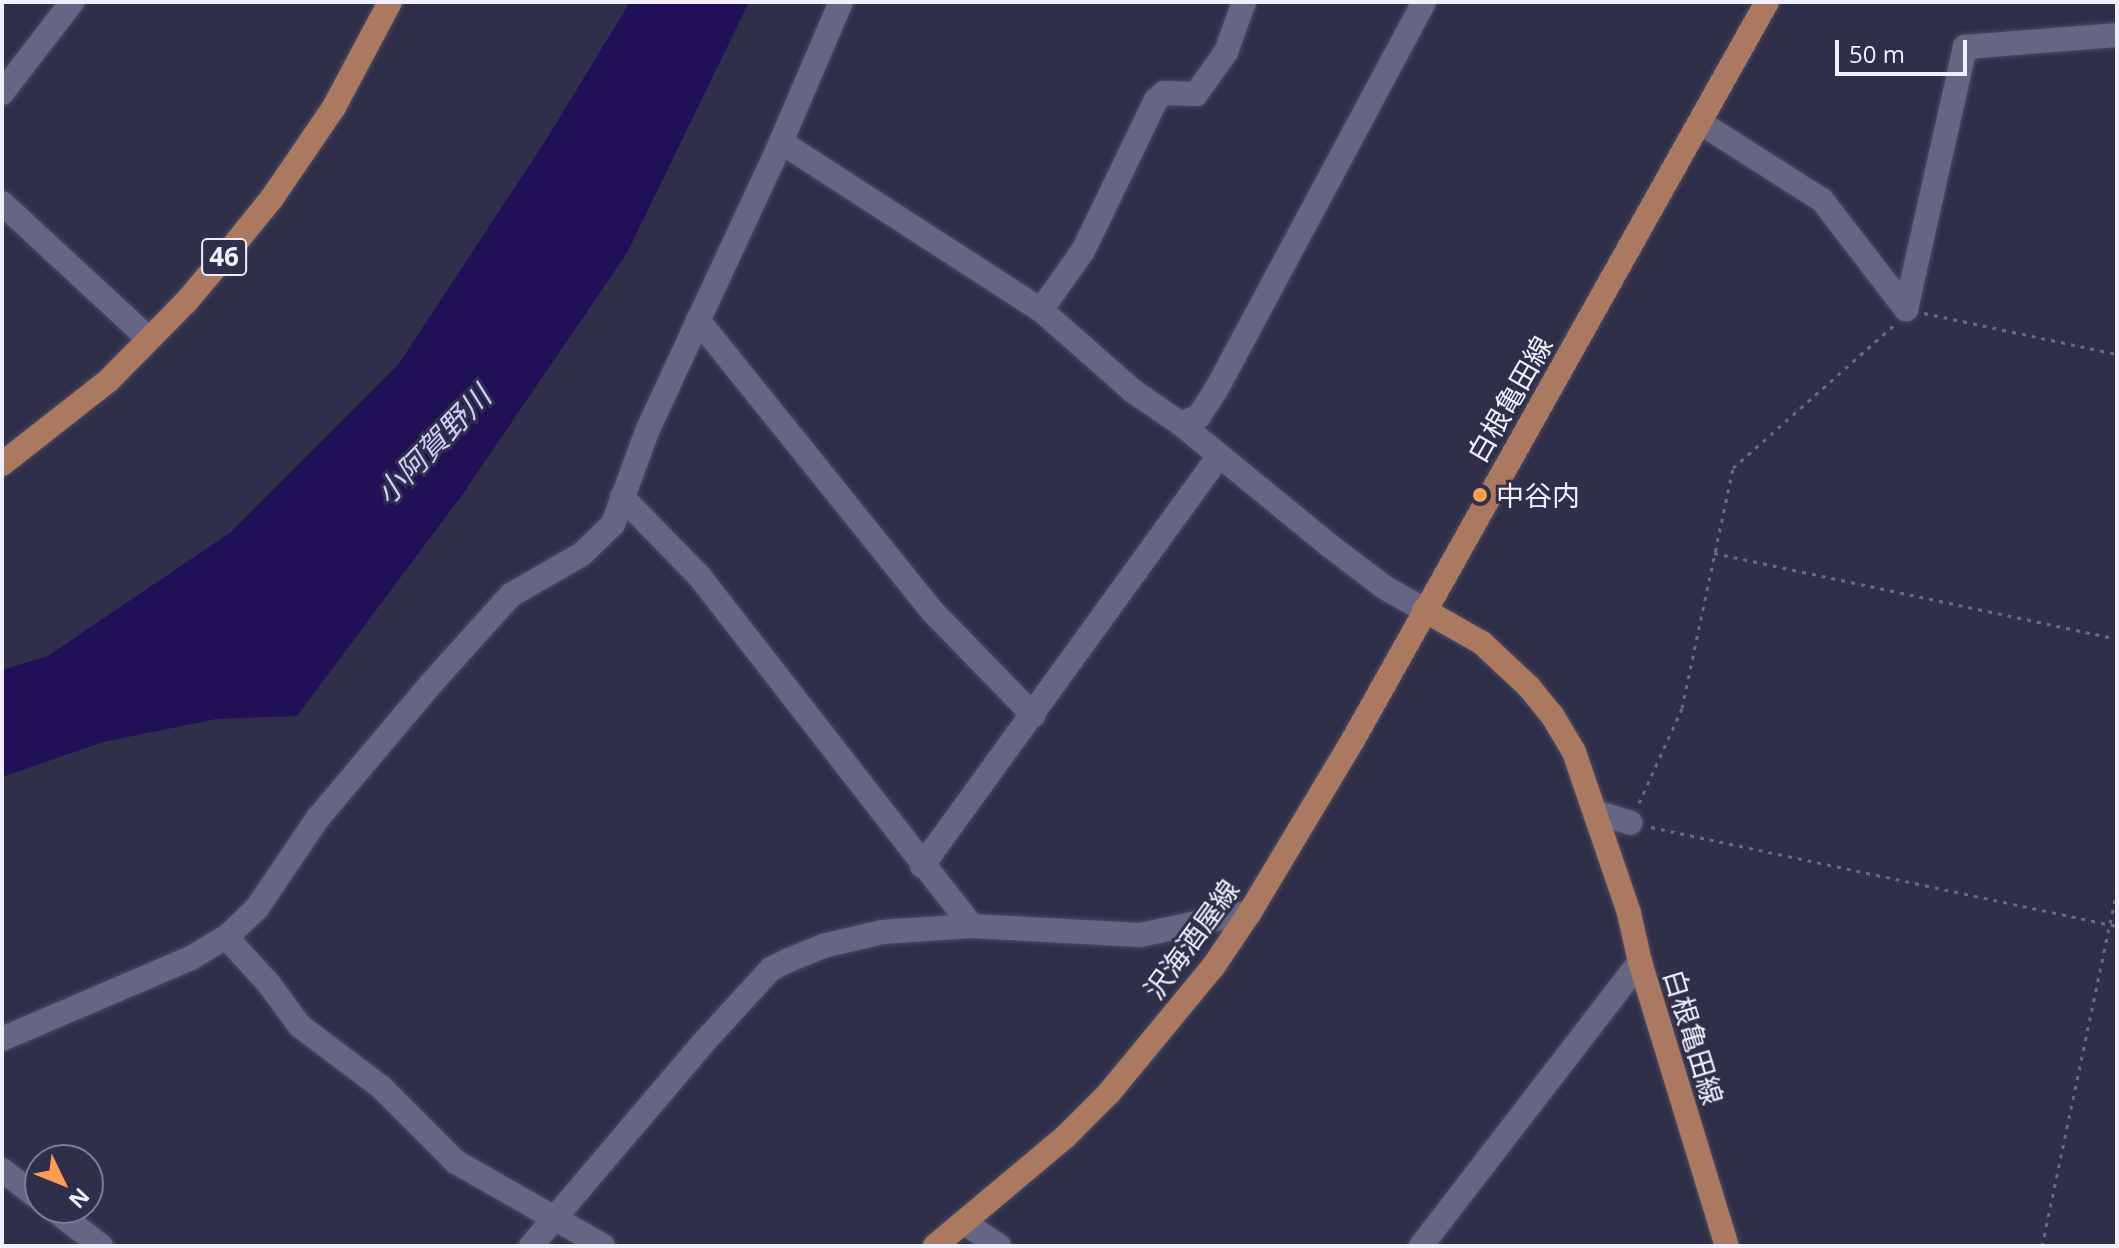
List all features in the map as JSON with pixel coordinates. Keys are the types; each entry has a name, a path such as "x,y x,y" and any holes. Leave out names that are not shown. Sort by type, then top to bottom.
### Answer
{"main road":[{"name":"46","path":"2,464 109,380 186,302 272,198 334,107 390,2"},
{"name":"白根亀田線","path":"1727,1246 1640,962 1629,913 1574,752 1552,715 1529,687 1482,643 1424,610 1767,2"},
{"name":"沢海酒屋線","path":"935,1246 1066,1136 1109,1093 1213,967 1250,912 1353,740 1424,610"}],"street":[{"path":"2,93 72,2"},
{"path":"2,1039 191,958 226,937 257,908 318,818 439,674 511,595 582,554 613,524 648,429 781,142 841,2"},
{"path":"1041,310 1083,251 1156,100 1164,93 1196,94 1226,52 1244,2"},
{"path":"1181,424 1199,416 1216,390 1424,2"},
{"path":"1906,309 1965,47 2117,35"},
{"path":"1701,123 1822,200 1906,309"},
{"path":"781,142 1041,310 1133,391 1181,424 1384,587 1424,610"},
{"path":"2,203 149,339"},
{"path":"698,320 933,612 1033,715"},
{"path":"922,866 957,812 1033,715 1219,456"},
{"path":"622,497 700,577 922,866 972,926"},
{"path":"1595,812 1630,823"},
{"path":"531,1246 558,1217 613,1146 771,969 823,946 882,932 972,926 1140,935 1250,912"},
{"path":"226,937 269,984 300,1026 381,1087 456,1162 558,1217 603,1246"},
{"path":"1421,1246 1640,962"},
{"path":"2,1170 24,1187"},
{"path":"965,1223 999,1246"},
{"path":"73,1224 101,1246"}],"path":[{"path":"2117,354 1906,309 1889,330 1733,468 1682,708 1630,823 2117,926"},
{"path":"1713,553 2117,639"},
{"path":"2042,1246 2117,889"}],"water":[{"name":"小阿賀野川","path":"630,2 749,2 627,253 462,495 297,716 216,719 103,742 2,777 2,670 48,656 231,532 398,365 546,140"}],"place":[{"name":"中谷内","path":"1480,495"}]}
